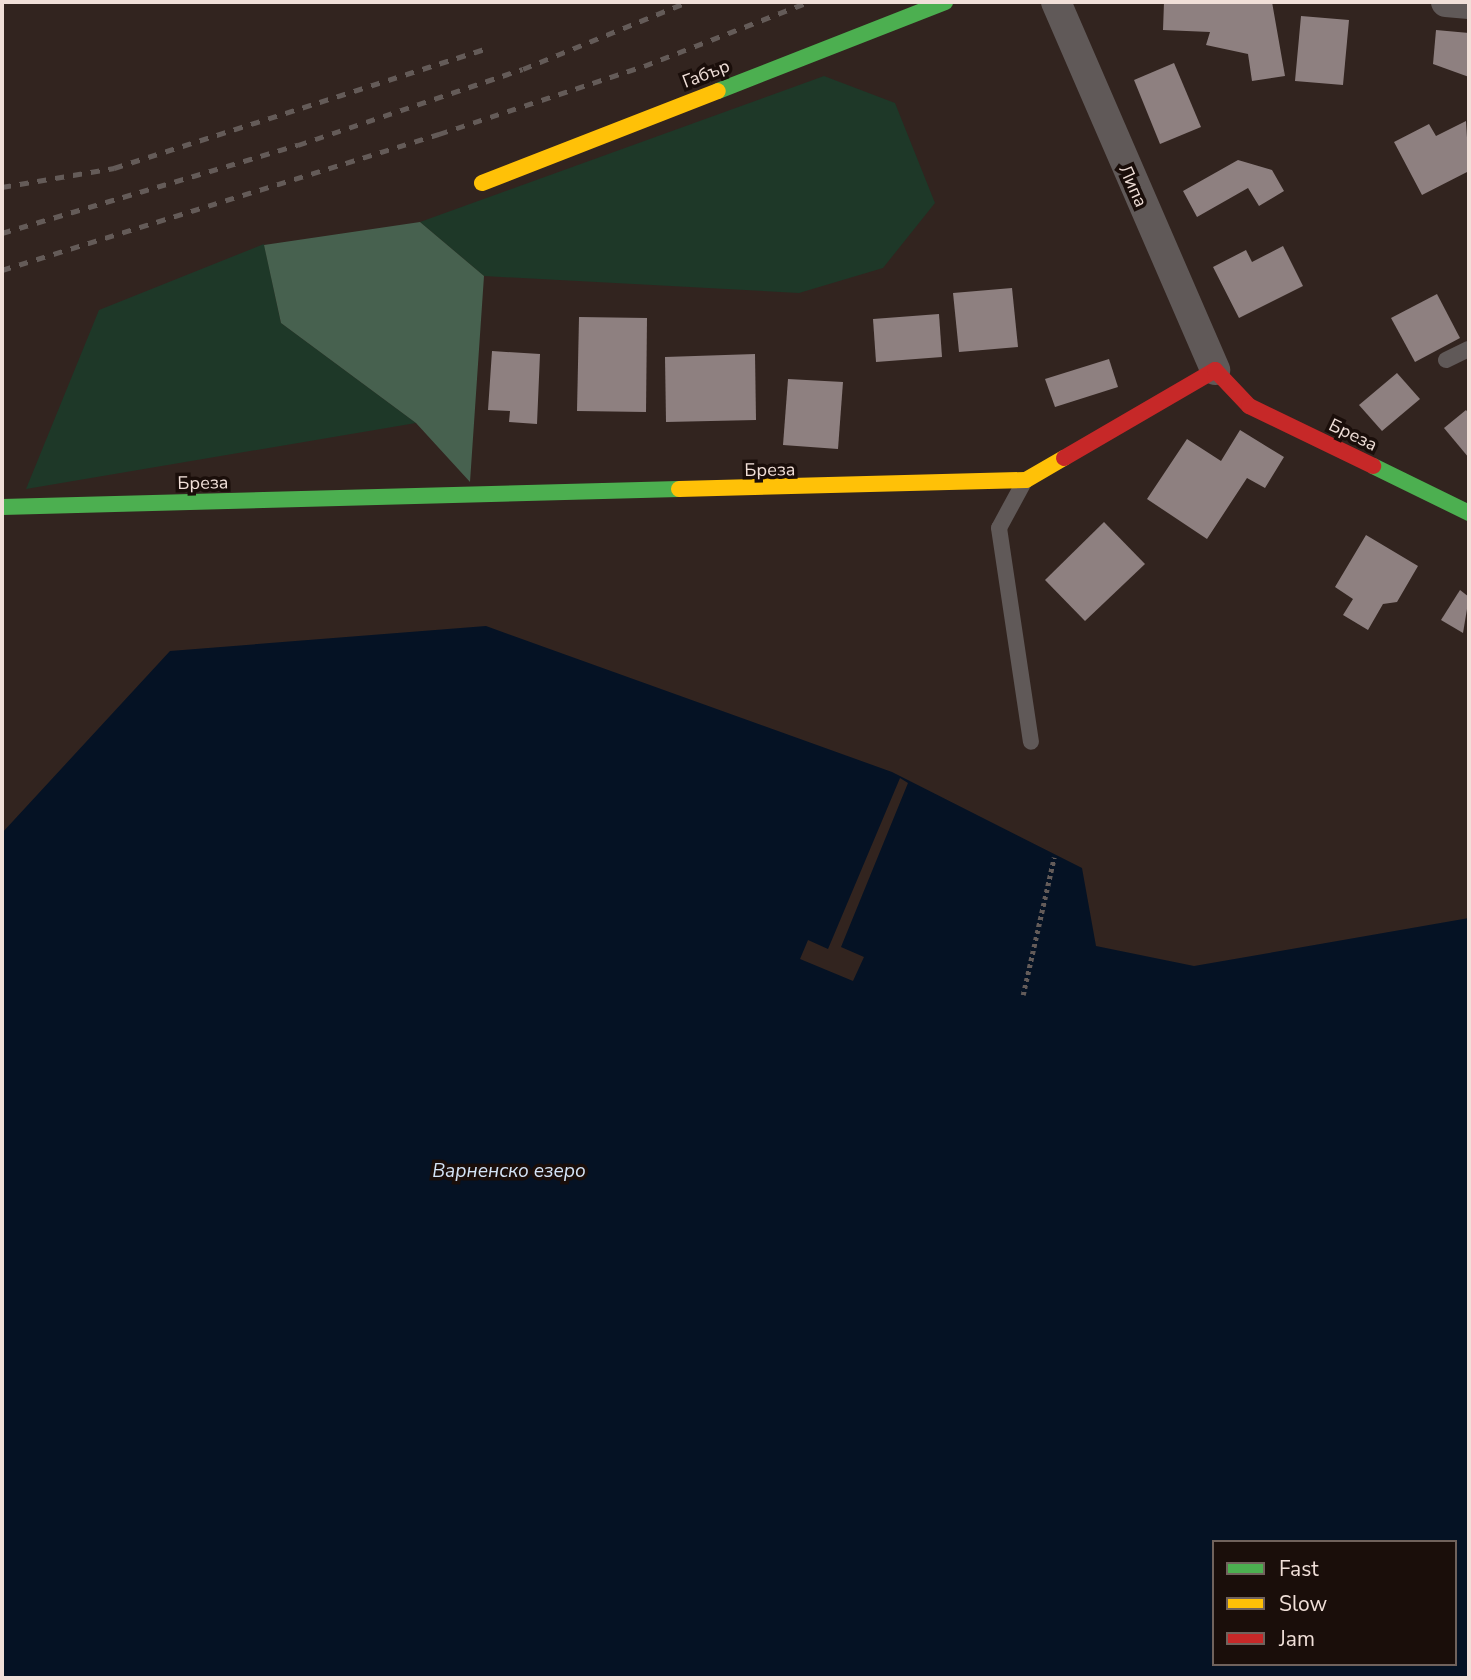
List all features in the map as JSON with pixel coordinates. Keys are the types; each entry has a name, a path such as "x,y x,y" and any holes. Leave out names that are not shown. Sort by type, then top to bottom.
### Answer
{"street":[{"name":"Габър","path":"482,183 945,2"},
{"name":"Липа","path":"1056,2 1215,370"},
{"path":"1446,2 1469,4"},
{"name":"Бреза","path":"2,507 1026,480 1215,370 1249,407 1469,513"}],"lane":[{"path":"1446,360 1469,349"},
{"path":"1026,480 999,528 1031,742"}],"path":[{"path":"1023,995 1054,857"}],"green space":[{"path":"824,76 895,103 935,203 883,268 799,293 484,276 420,222"},
{"path":"420,222 484,276 470,482 416,423 281,323 264,245"},
{"path":"264,244 281,323 416,423 26,489 99,310"}],"water":[{"name":"Варненско езеро","path":"486,626 892,772 1082,868 1096,946 1194,966 1469,918 1469,1678 2,1678 2,833 170,651"}],"pier":[{"path":"900,778 908,783 841,947 864,957 853,981 800,959 808,940 828,949"}],"building":[{"path":"1164,2 1272,2 1285,76 1252,81 1248,54 1206,45 1210,32 1163,30"},
{"path":"1301,16 1349,20 1343,85 1295,81"},
{"path":"1436,30 1469,33 1469,77 1433,64"},
{"path":"1174,63 1201,127 1160,144 1134,80"},
{"path":"1466,121 1469,171 1422,195 1394,142 1429,124 1436,136"},
{"path":"1238,160 1272,170 1284,191 1259,206 1248,188 1197,217 1183,191"},
{"path":"1283,246 1303,286 1239,318 1213,267 1246,250 1252,262"},
{"path":"1012,288 1018,347 959,352 953,293"},
{"path":"1437,294 1460,338 1415,362 1391,318"},
{"path":"939,314 942,357 876,362 873,319"},
{"path":"579,317 647,318 646,412 577,411"},
{"path":"492,351 540,354 537,424 509,422 510,411 488,410"},
{"path":"755,354 756,420 666,422 665,357"},
{"path":"1109,359 1118,387 1055,407 1045,379"},
{"path":"1397,373 1420,399 1382,431 1359,405"},
{"path":"788,379 843,382 838,449 783,445"},
{"path":"1466,410 1469,414 1469,458 1444,428"},
{"path":"1240,430 1284,457 1265,488 1247,478 1207,539 1147,499 1187,439 1221,461"},
{"path":"1104,522 1145,564 1085,621 1045,580"},
{"path":"1366,535 1418,566 1397,602 1383,604 1368,630 1343,615 1353,599 1335,587"},
{"path":"1460,590 1469,597 1463,633 1441,620"}],"railway":[{"path":"2,233 298,145 523,69 687,2"},
{"path":"2,270 439,134 644,66 808,2"},
{"path":"2,187 114,168 490,47"}],"traffic: fast":[{"path":"718,91 945,2"},
{"path":"1373,466 1469,513"},
{"path":"2,507 679,489"}],"traffic: slow":[{"path":"482,183 718,91"},
{"path":"679,489 1026,480 1064,458"}],"traffic: jam":[{"path":"1064,458 1215,370 1249,406 1373,466"}]}
